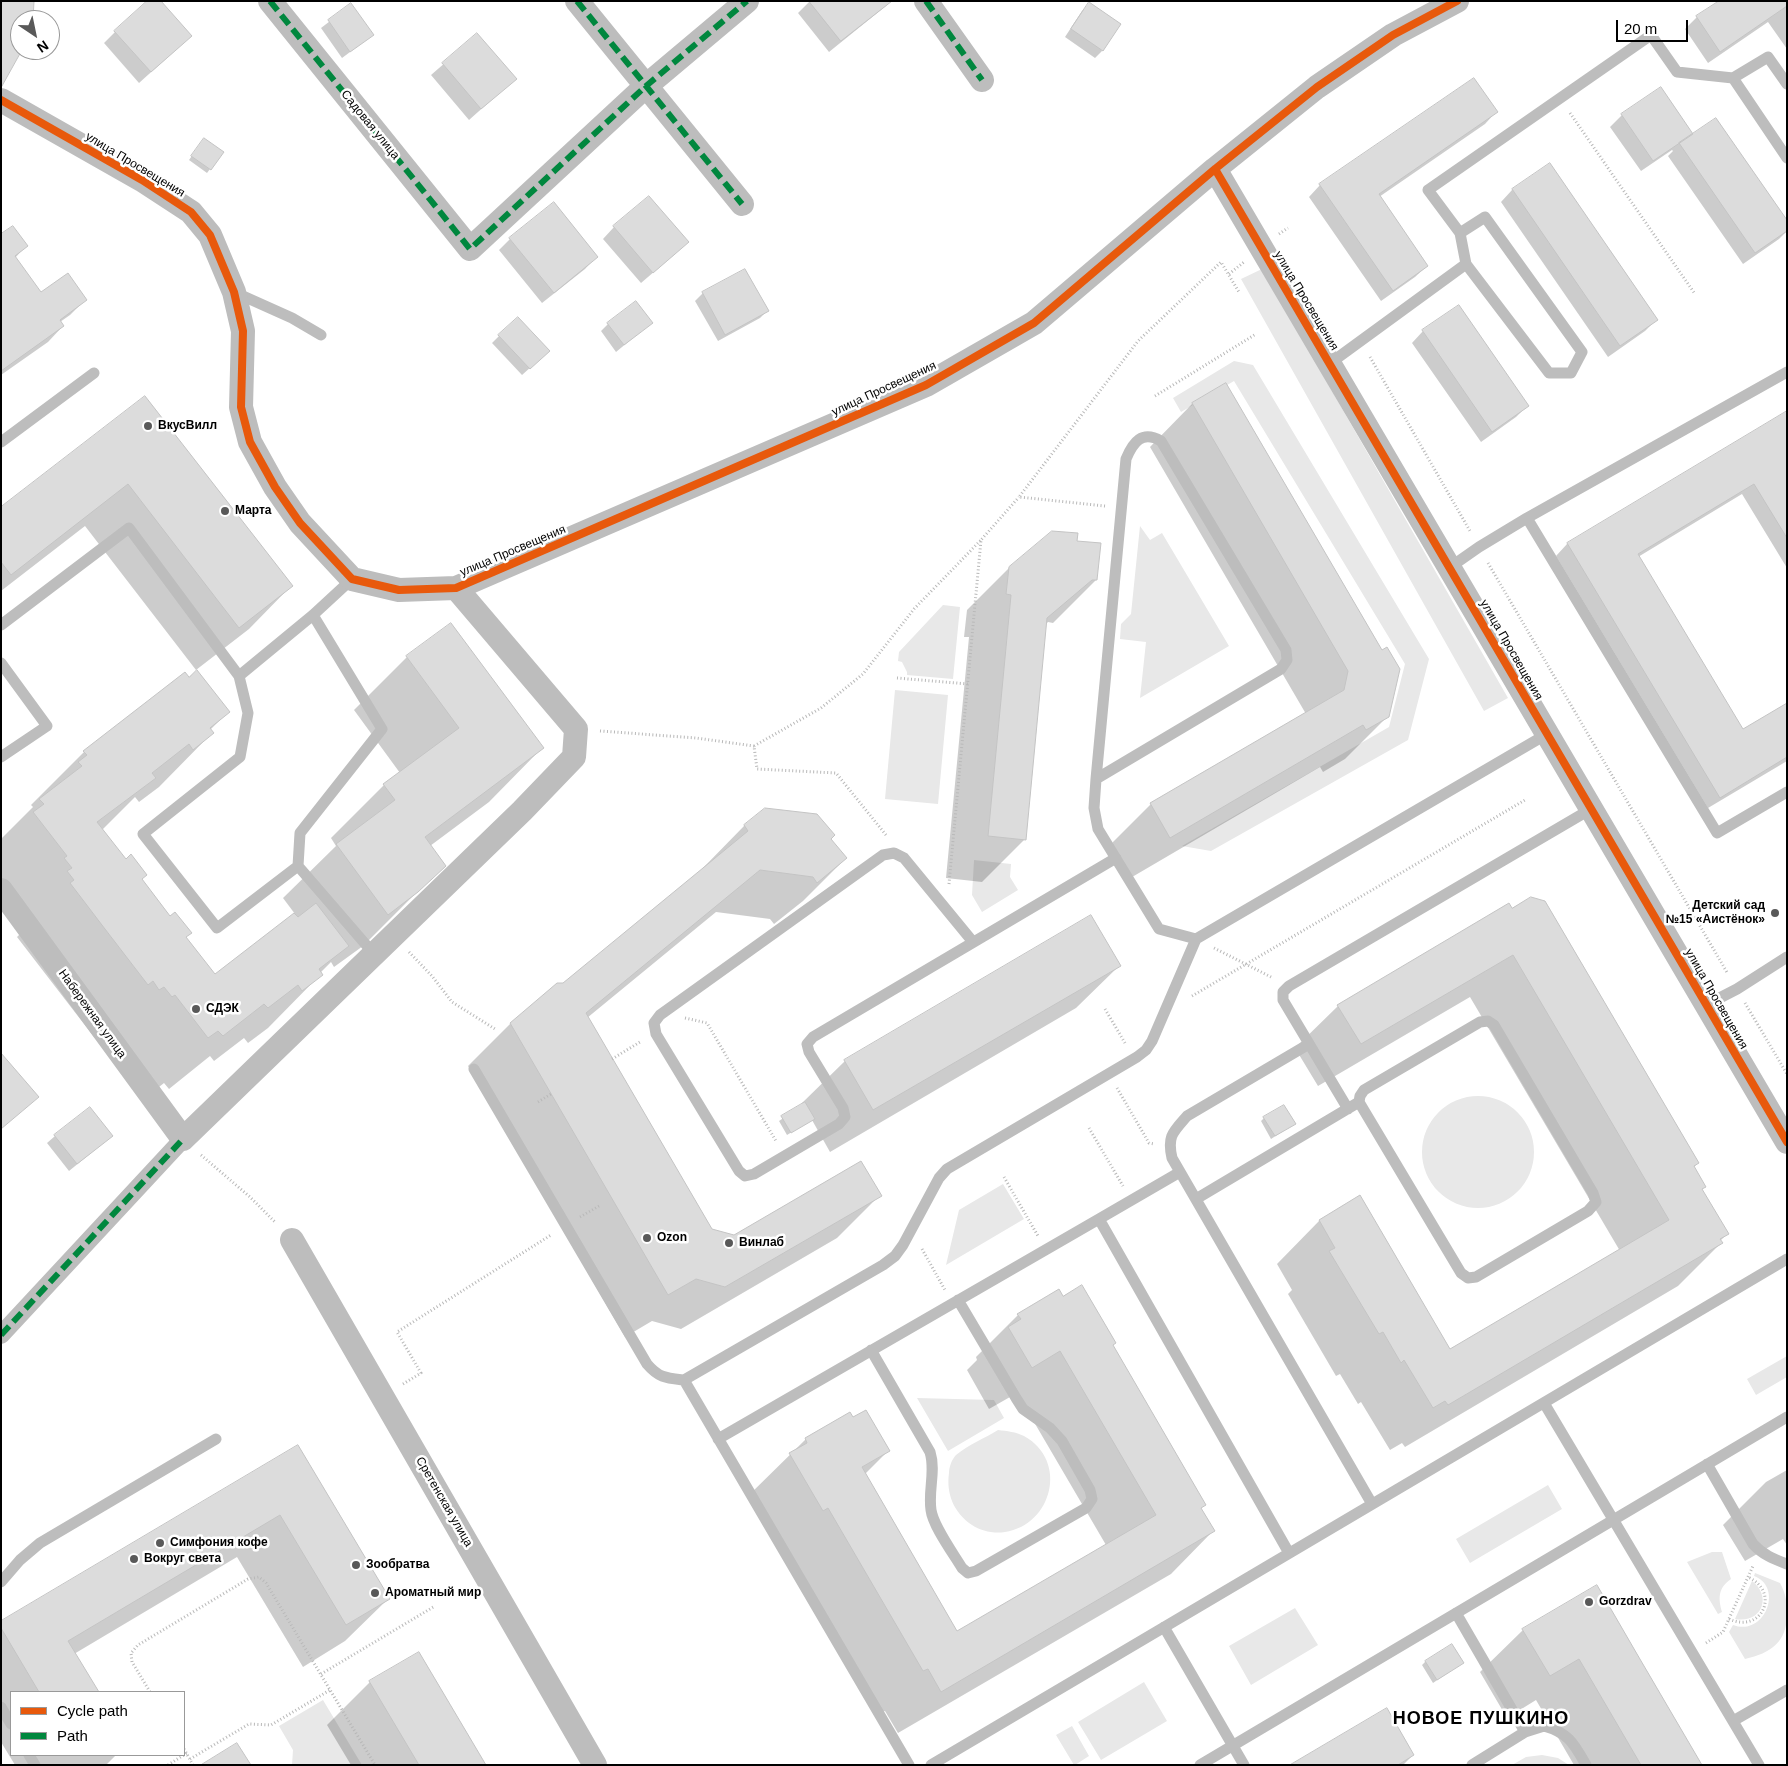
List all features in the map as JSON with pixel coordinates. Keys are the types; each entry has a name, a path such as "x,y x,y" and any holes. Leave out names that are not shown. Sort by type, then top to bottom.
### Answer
{"street":[{"name":"Садовая улица","path":"270,1 470,249 646,86"},
{"path":"577,1 742,204"},
{"path":"646,86 747,1"},
{"path":"926,1 982,80"},
{"name":"улица Просвещения","path":"1,100 142,180 191,212 210,235 234,292 244,331 241,407 250,442 275,487 300,523 352,579 399,590 456,588 926,385 1034,323 1215,169 1325,82 1393,35 1457,1"},
{"name":"улица Просвещения","path":"1215,169 1787,1142"},
{"path":"1,1335 183,1139 393,936 574,757 576,729 456,588"},
{"name":"Набережная улица","path":"1,890 183,1139"},
{"name":"Сретенская улица","path":"292,1240 596,1765"}],"lane":[{"path":"1460,233 1484,217 1582,352 1571,373 1549,372 1466,264 1460,233 1428,190 1651,35 1676,72 1733,78 1768,57 1787,84"},
{"path":"1733,78 1787,158"},
{"path":"1330,364 1466,264"},
{"path":"234,292 292,318 321,335"},
{"path":"1,442 94,372"},
{"path":"1449,568 1527,518 1787,372"},
{"path":"1096,779 1280,669 1287,660 1286,650 1161,441 1153,436 1138,440 1131,447 1126,458 1096,779 1094,808 1098,829 1159,929 1196,939"},
{"path":"1527,518 1716,833 1787,792"},
{"path":"1,625 129,528 239,676 248,713 240,757 143,834 216,928 298,866"},
{"path":"239,676 313,615 352,579"},
{"path":"313,615 382,729 300,833 298,866 374,954"},
{"path":"1,663 47,726 1,758"},
{"path":"474,1069 647,1364 655,1373 668,1378 684,1380 883,1265 895,1256 939,1178 947,1169 1134,1059 1146,1050 1152,1041 1196,939 1547,734"},
{"path":"1348,1109 1283,1000 1283,992 1289,986 1591,809"},
{"path":"973,942 904,858 894,853 883,855 664,1012 654,1023 656,1034 738,1171 745,1176 754,1174 839,1124 845,1117 843,1108 809,1052 807,1044 813,1036 1116,858"},
{"path":"1706,1005 1787,957"},
{"path":"1196,1199 1359,1102 1364,1090 1480,1022 1488,1021 1494,1025 1509,1050 1594,1193 1596,1202 1588,1211 1485,1272 1476,1277 1468,1278 1461,1273 1359,1102"},
{"path":"1309,1044 1187,1116 1174,1130 1169,1145 1172,1158 1372,1504"},
{"path":"718,1438 1180,1172"},
{"path":"1099,1219 1289,1553"},
{"path":"931,1765 1787,1259"},
{"path":"871,1350 930,1452 933,1468 930,1504 933,1520 962,1568 968,1573 976,1571 1086,1508 1092,1499 1090,1490 1062,1441 1050,1428 1023,1409 955,1302"},
{"path":"684,1380 909,1765"},
{"path":"1544,1403 1759,1765"},
{"path":"1200,1765 1787,1417"},
{"path":"1,1582 20,1560 35,1547 216,1439"},
{"path":"1707,1464 1753,1544 1767,1556 1787,1564"},
{"path":"1456,1613 1525,1732"},
{"path":"1164,1627 1244,1765"},
{"path":"1733,1721 1787,1690"},
{"path":"1,1707 10,1722"},
{"path":"1472,1765 1525,1732 1544,1726 1566,1735 1586,1765"}],"path":[{"path":"1560,98 1695,294"},
{"path":"576,729 696,738 754,746 821,708 863,674 914,609 981,540 1018,497 1138,341 1221,262 1239,292"},
{"path":"1155,396 1256,334"},
{"path":"1361,341 1787,1074"},
{"path":"1018,497 1108,506"},
{"path":"949,886 981,540"},
{"path":"897,678 968,684"},
{"path":"754,746 757,769 836,773 886,835"},
{"path":"1165,1011 1525,800"},
{"path":"393,936 432,976 452,1002 495,1029"},
{"path":"1196,939 1289,986"},
{"path":"1105,1009 1134,1059"},
{"path":"664,1012 707,1023 785,1156"},
{"path":"612,1059 640,1042"},
{"path":"1108,1074 1149,1143 1169,1145"},
{"path":"538,1102 551,1094"},
{"path":"1089,1128 1131,1200"},
{"path":"183,1139 250,1197 292,1240"},
{"path":"1004,1177 1046,1249"},
{"path":"401,1385 422,1374 397,1332 599,1206"},
{"path":"911,1230 955,1302"},
{"path":"1692,1652 1723,1632 1760,1551"},
{"path":"149,1691 132,1662 131,1653 138,1645 248,1579 259,1577 266,1583 375,1765"},
{"path":"1729,1619 1744,1623 1752,1621 1763,1611 1766,1602 1762,1586 1756,1580 1748,1577"},
{"path":"321,1674 435,1606"},
{"path":"190,1759 249,1724 271,1725 330,1690"},
{"path":"185,1750 193,1765"},
{"path":"168,1765 182,1756"}],"shaded area":[{"path":"1262,269 1508,698 1484,711 1241,279"},
{"path":"1234,361 1253,365 1429,659 1408,740 1211,851 1182,846 1389,727 1405,664 1234,381 1181,412 1173,398"},
{"path":"1140,526 1150,540 1162,533 1229,646 1140,698 1146,642 1120,639 1121,624 1131,614"},
{"path":"943,605 960,607 953,679 907,675 902,662 898,661 899,652"},
{"path":"895,690 948,695 938,804 885,799"},
{"path":"974,860 1011,864 1010,877 1018,890 982,912 972,895"},
{"path":"1478,1096 1489,1097 1499,1101 1517,1113 1529,1131 1533,1141 1533,1163 1529,1173 1517,1191 1499,1203 1489,1207 1478,1208 1467,1207 1457,1203 1439,1191 1427,1173 1423,1163 1422,1152 1423,1141 1427,1131 1439,1113 1457,1101 1467,1097"},
{"path":"1003,1184 1024,1219 946,1265 959,1210"},
{"path":"1787,1356 1787,1377 1756,1395 1747,1379"},
{"path":"917,1398 994,1400 1004,1418 948,1451"},
{"path":"998,1430 1024,1436 1038,1447 1047,1461 1050,1476 1049,1491 1044,1505 1034,1518 1021,1527 996,1533 979,1529 960,1515 950,1496 948,1481 950,1466 956,1455"},
{"path":"1548,1485 1562,1509 1470,1563 1456,1539"},
{"path":"1712,1552 1722,1552 1731,1579 1721,1590 1720,1602 1722,1612 1718,1614 1687,1562"},
{"path":"1755,1573 1780,1583 1786,1602 1786,1624 1781,1639 1776,1645 1770,1650 1745,1659 1729,1632 1733,1625 1744,1627 1754,1624 1762,1618 1767,1609 1769,1600 1768,1590 1763,1582 1754,1576"},
{"path":"1752,1581 1762,1594 1761,1608 1752,1617 1735,1619"},
{"path":"1295,1608 1318,1645 1251,1685 1229,1646"},
{"path":"1144,1682 1167,1721 1101,1760 1078,1722"},
{"path":"323,1700 362,1765 292,1765 293,1750 279,1726"},
{"path":"1072,1726 1089,1756 1075,1765 1056,1735"},
{"path":"1542,1755 1558,1758 1569,1765 1512,1765 1526,1757"}],"building":[{"path":"1,1 34,1 34,10 10,10 10,60 16,60 2,86"},
{"path":"147,1 161,1 192,36 151,72 114,31"},
{"path":"809,1 892,1 841,41"},
{"path":"1719,1 1787,1 1787,6 1720,52 1696,16"},
{"path":"1089,2 1121,24 1103,51 1071,29"},
{"path":"351,3 374,35 350,52 328,20"},
{"path":"477,33 517,79 481,109 442,63"},
{"path":"1474,78 1498,112 1379,194 1428,266 1393,291 1319,184"},
{"path":"1661,87 1693,134 1653,161 1621,114"},
{"path":"1716,118 1787,220 1787,231 1755,253 1679,143"},
{"path":"204,138 224,152 211,170 191,156"},
{"path":"1550,163 1658,320 1620,346 1512,189"},
{"path":"649,196 689,242 653,273 613,226"},
{"path":"554,202 598,257 554,293 509,238"},
{"path":"13,226 28,246 15,256 41,292 68,273 87,300 60,320 64,326 1,371 1,234"},
{"path":"745,269 769,311 725,335 702,292"},
{"path":"636,301 653,323 624,345 607,323"},
{"path":"1459,305 1529,406 1492,432 1422,330"},
{"path":"518,317 550,351 530,369 498,335"},
{"path":"1226,383 1382,650 1387,647 1400,669 1389,717 1366,730 1363,725 1170,838 1150,803 1344,690 1348,671 1192,403"},
{"path":"145,396 293,586 239,628 128,484 11,575 1,562 1,507"},
{"path":"1787,411 1787,538 1754,484 1638,554 1743,729 1787,703 1787,757 1720,798 1567,543"},
{"path":"1052,531 1078,533 1077,541 1101,543 1097,580 1092,580 1047,618 1026,840 988,836 1011,595 1006,594 1009,567"},
{"path":"451,623 544,748 425,837 446,866 418,892 388,915 336,844 395,800 383,784 459,728 406,656"},
{"path":"197,670 230,712 210,728 214,733 193,750 189,744 152,773 156,778 97,822 126,859 131,854 147,875 142,879 170,916 175,912 192,933 186,937 215,974 294,913 298,917 316,903 349,946 319,969 323,975 302,991 298,985 268,1008 264,1004 223,1036 218,1031 208,1038 175,995 172,997 164,987 159,990 153,981 148,985 70,883 74,880 67,871 72,868 64,858 67,856 33,812 44,804 39,799 82,766 78,762 87,755 83,751 185,672 189,677"},
{"path":"765,808 817,814 835,835 831,839 847,858 817,883 813,877 760,870 586,1013 712,1229 734,1235 861,1161 882,1196 725,1287 696,1279 668,1295 510,1023 557,983 563,983 748,831 744,825"},
{"path":"1531,897 1545,901 1699,1163 1694,1166 1706,1187 1702,1189 1729,1234 1720,1239 1723,1243 1448,1405 1445,1401 1433,1408 1404,1360 1401,1363 1383,1332 1379,1334 1329,1251 1335,1248 1319,1220 1360,1195 1450,1349 1669,1220 1513,955 1361,1044 1337,1005 1509,903 1512,908"},
{"path":"1091,915 1121,966 873,1110 844,1060"},
{"path":"1,1053 39,1097 1,1129"},
{"path":"805,1102 815,1119 791,1133 781,1116"},
{"path":"1284,1105 1296,1124 1275,1136 1263,1117"},
{"path":"90,1107 113,1136 77,1164 54,1135"},
{"path":"1082,1285 1116,1343 1113,1345 1206,1505 1201,1508 1215,1531 941,1692 928,1669 923,1671 828,1508 823,1511 789,1453 807,1443 805,1438 850,1412 853,1417 866,1410 890,1451 862,1467 957,1631 1156,1515 1060,1351 1032,1368 1008,1327 1021,1319 1017,1314 1059,1289 1063,1296"},
{"path":"298,1445 390,1599 346,1625 280,1515 68,1641 98,1691 38,1691 1,1628 1,1621"},
{"path":"1597,1585 1702,1765 1641,1765 1579,1659 1550,1676 1522,1629"},
{"path":"1452,1644 1464,1663 1437,1680 1425,1661"},
{"path":"419,1652 486,1765 419,1765 369,1681"},
{"path":"1387,1708 1414,1755 1398,1765 1290,1765"},
{"path":"237,1743 251,1765 201,1765"}],"marked path":[{"path":"270,1 470,249 646,86 747,1"},
{"path":"577,1 742,204"},
{"path":"926,1 982,80"},
{"path":"1,1335 183,1139"}],"cycle path":[{"path":"1,100 142,180 191,212 210,235 234,292 243,331 241,407 250,442 275,487 300,523 352,579 399,590 456,588 926,385 1034,323 1215,169 1317,87 1393,35 1457,1"},
{"path":"1215,169 1787,1142"}],"place":[{"name":"ВкусВилл","path":"148,426"},
{"name":"Марта","path":"225,511"},
{"name":"Детский сад №15 «Аистёнок»","path":"1775,913"},
{"name":"СДЭК","path":"196,1009"},
{"name":"Ozon","path":"647,1238"},
{"name":"Винлаб","path":"729,1243"},
{"name":"Симфония кофе","path":"160,1543"},
{"name":"Вокруг света","path":"134,1559"},
{"name":"Зообратва","path":"356,1565"},
{"name":"Ароматный мир","path":"375,1593"},
{"name":"Gorzdrav","path":"1589,1602"}],"district":[{"name":"НОВОЕ ПУШКИНО","path":"1481,1719"}]}
